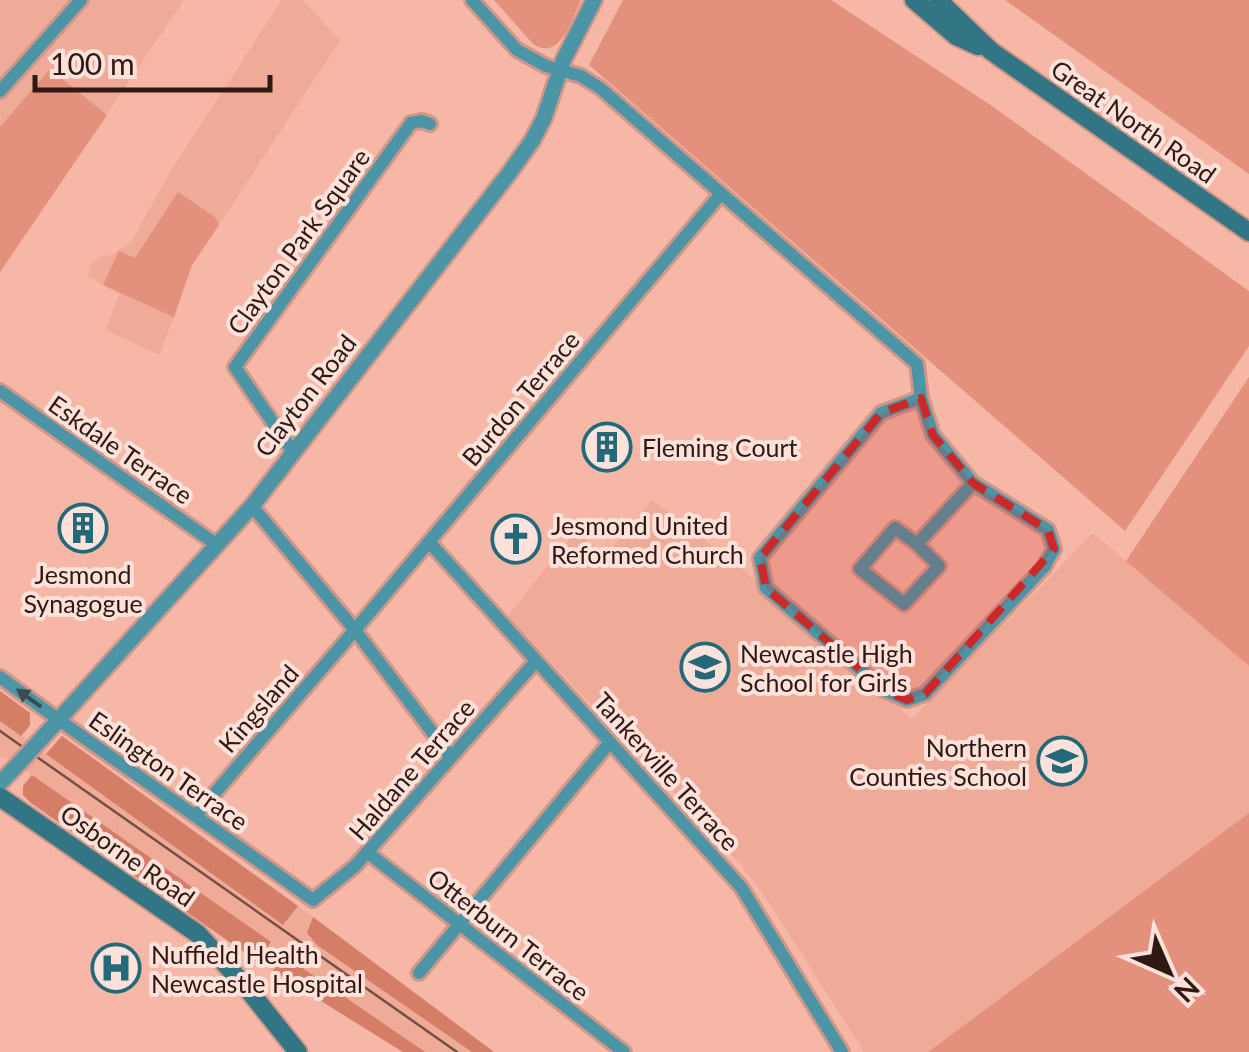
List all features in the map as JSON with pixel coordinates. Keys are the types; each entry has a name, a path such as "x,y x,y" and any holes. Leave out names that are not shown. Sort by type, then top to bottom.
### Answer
{"main road":[{"path":"902,0 956,36"},
{"name":"Great North Road","path":"914,0 956,36 991,52"},
{"name":"Great North Road","path":"938,0 991,52 1249,232"},
{"name":"Osborne Road","path":"0,797 198,934 298,1052"}],"street":[{"path":"0,92 80,0"},
{"path":"472,0 517,50 546,66 581,76 600,88 916,364 933,436 973,483 1048,530 1054,548 1044,567 925,694 908,700 884,690 766,588 760,558 881,412 921,398"},
{"name":"Clayton Road","path":"0,783 252,506 510,172 544,118 560,70 594,0"},
{"name":"Clayton Park Square","path":"293,452 235,366 411,123 430,124"},
{"name":"Burdon Terrace","path":"354,630 720,195"},
{"name":"Eskdale Terrace","path":"0,391 217,545"},
{"path":"917,544 973,483"},
{"path":"252,506 451,757"},
{"path":"896,528 917,544 939,566 904,604 860,568 896,528"},
{"name":"Tankerville Terrace","path":"428,542 741,887 842,1052"},
{"name":"Kingsland","path":"196,814 354,630"},
{"name":"Haldane Terrace","path":"313,900 355,866 536,660"},
{"name":"Eslington Terrace","path":"0,676 313,900"},
{"path":"420,973 610,742"},
{"name":"Otterburn Terrace","path":"367,852 624,1052"}],"highlighted area":[{"path":"921,398 933,435 973,483 1048,530 1054,549 925,694 907,700 884,690 766,588 760,558 881,413"}],"shaded area":[{"path":"0,0 184,0 0,272"},
{"path":"282,0 303,0 340,41 192,265 160,355 105,330 120,294 88,277 90,264 131,242 171,170"},
{"path":"494,0 581,0 564,36 551,47 542,48 533,44"},
{"path":"623,0 831,0 992,106 1249,291 1249,346 1125,531 589,65"},
{"path":"1005,0 1249,0 1249,174"},
{"path":"50,69 107,115 0,272 0,127"},
{"path":"178,192 215,217 219,225 192,265 174,317 103,285 119,251 135,258"},
{"path":"1249,377 1249,666 1126,561"},
{"name":"Northern Counties School","path":"652,500 742,569 912,719 1093,533 1249,666 1249,813 928,1052 864,1052 742,866 508,616 575,531 605,556"},
{"path":"0,691 30,713 30,725 22,736 46,754 62,736 494,1052 403,1052 258,962 31,803 23,795 23,786 31,775 5,756 0,759"},
{"path":"0,691 30,713 30,725 21,736 0,721"},
{"path":"62,736 298,906 283,925 46,754"},
{"path":"32,775 271,942 258,962 31,803 23,795 23,786"},
{"path":"1249,813 1249,1052 928,1052"},
{"path":"313,917 494,1052 472,1052 317,945 307,933"},
{"path":"285,956 425,1052 403,1052 273,971"}],"tram line":[{"path":"0,731 457,1052"}],"place":[{"name":"Fleming Court","path":"607,447"},
{"name":"Jesmond Synagogue","path":"83,528"},
{"name":"Jesmond United Reformed Church","path":"516,539"},
{"name":"Newcastle High School for Girls","path":"705,667"},
{"name":"Northern Counties School","path":"1062,761"},
{"name":"Nuffield Health Newcastle Hospital","path":"116,968"}]}
